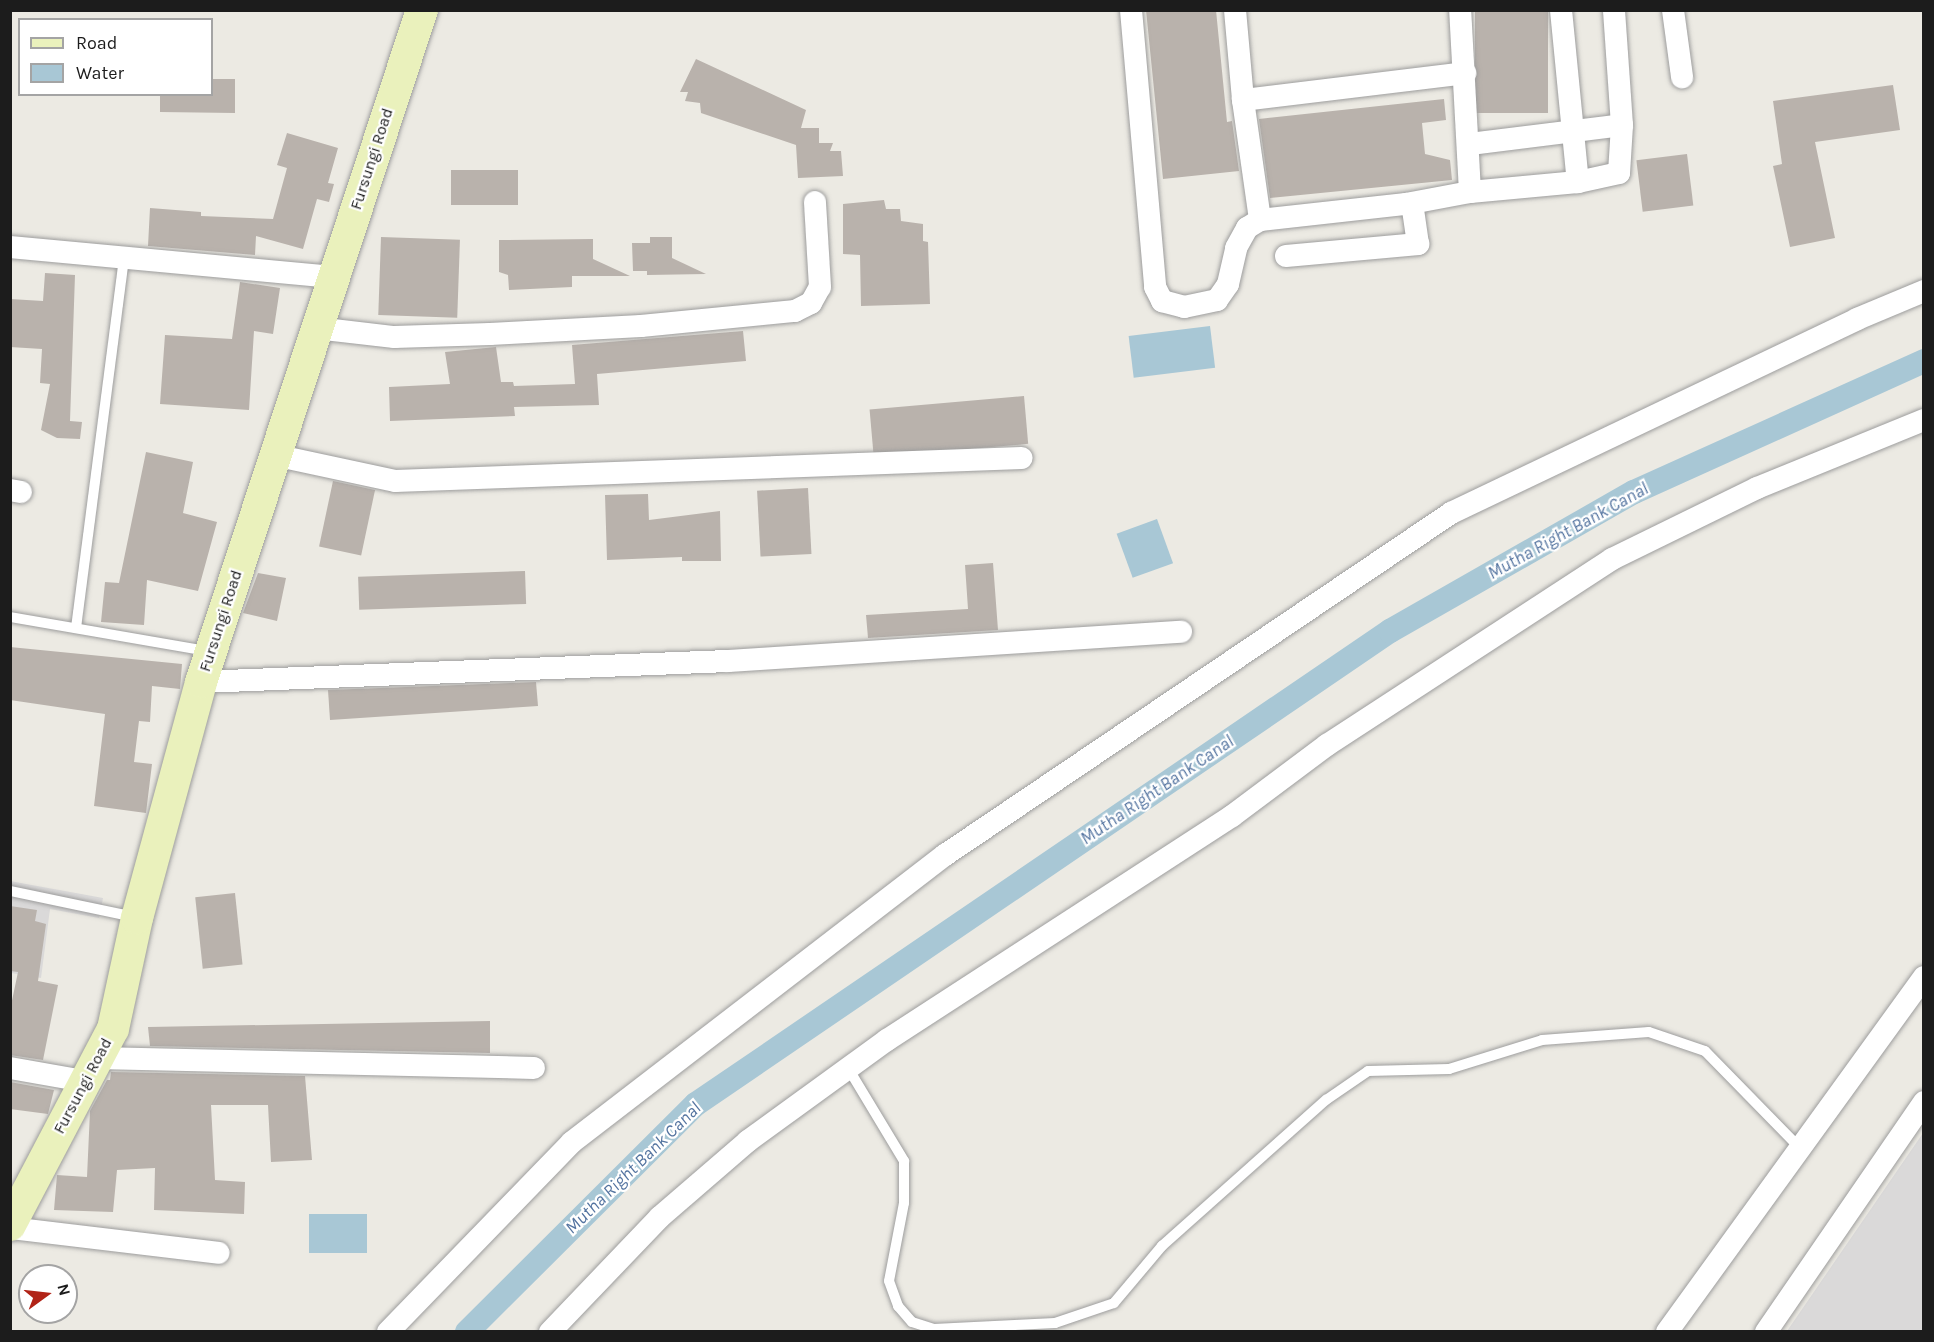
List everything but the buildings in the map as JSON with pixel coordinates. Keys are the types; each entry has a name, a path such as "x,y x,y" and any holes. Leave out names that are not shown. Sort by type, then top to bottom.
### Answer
{"street":[{"name":"Fursungi Road","path":"10,1227 113,1029 137,918 201,682 422,10"},
{"path":"1131,10 1155,287 1162,301 1184,307 1217,300 1228,284 1236,248 1247,228 1260,220 1412,203 1470,192 1578,182 1619,173 1622,125 1614,10"},
{"path":"1235,10 1243,100 1260,220"},
{"path":"1460,10 1470,144 1470,192"},
{"path":"1561,10 1571,130 1578,182"},
{"path":"1672,10 1682,77"},
{"path":"1243,100 1465,73"},
{"path":"1470,144 1622,125"},
{"path":"316,328 394,337 480,334 641,326 795,311 811,303 820,288 815,202"},
{"path":"1286,256 1418,244 1412,203"},
{"path":"10,247 333,277"},
{"path":"388,1332 572,1142 945,855 1451,513 1857,319 1923,291"},
{"path":"550,1332 660,1217 748,1141 848,1068 1232,816 1327,745 1562,589 1612,559 1757,488 1923,420"},
{"path":"274,455 395,481 1022,458"},
{"path":"201,682 728,661 1181,632"},
{"path":"1667,1332 1801,1150 1923,977"},
{"path":"10,1068 91,1070 534,1068"},
{"path":"1766,1332 1923,1102"},
{"path":"10,1227 219,1253"}],"lane":[{"path":"76,628 124,257"},
{"path":"10,617 211,652"},
{"path":"10,891 137,918"},
{"path":"848,1068 904,1161 904,1203 889,1281 898,1306 912,1322 934,1329 1055,1323 1114,1303 1162,1246 1326,1100 1368,1071 1449,1069 1542,1040 1649,1032 1705,1052 1801,1150"}],"shaded area":[{"path":"10,881 103,898 99,918 50,909 41,978 11,973"},
{"path":"1923,1133 1923,1331 1787,1331"}],"water":[{"path":"1210,326 1215,368 1134,378 1129,336"},
{"path":"1157,519 1173,563 1133,578 1117,534"},
{"path":"309,1214 367,1214 367,1253 309,1253"}],"waterway":[{"name":"Mutha Right Bank Canal","path":"467,1332 696,1104 1390,631 1634,492 1924,361"}]}
